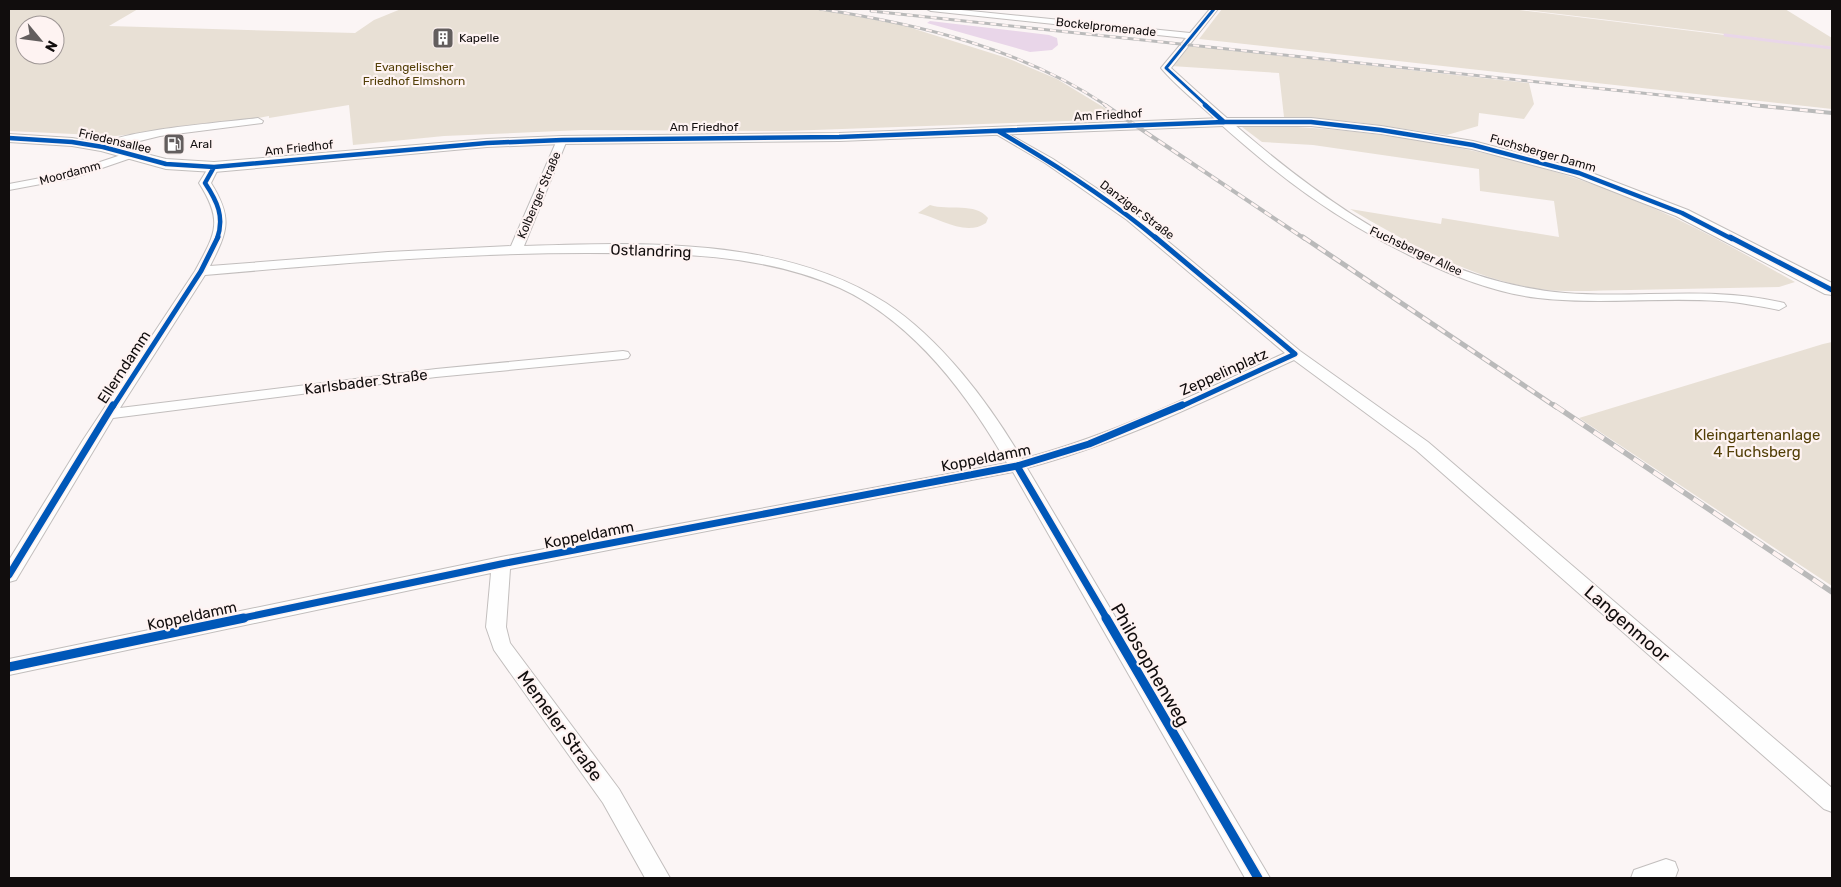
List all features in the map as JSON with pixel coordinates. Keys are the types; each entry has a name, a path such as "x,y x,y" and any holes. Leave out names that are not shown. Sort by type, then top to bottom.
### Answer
{"street":[{"name":"Bockelpromenade","path":"931,9 1188,40"},
{"path":"1188,40 1214,9"},
{"name":"Fuchsberger Allee","path":"1188,40 1166,68 1224,122 1334,209 1372,232 1457,272 1500,286 1538,294 1584,297 1743,298 1779,306"},
{"name":"Friedensallee","path":"103,147 126,139 150,134 258,122"},
{"name":"Am Friedhof","path":"185,166 214,167 487,143 562,140 839,137 1224,122"},
{"name":"Fuchsberger Damm","path":"1224,122 1311,122 1363,127 1473,145 1536,160 1622,188 1673,209 1832,290"},
{"name":"Danziger Straße","path":"998,131 1049,161 1131,217 1252,319"},
{"name":"Friedensallee","path":"9,138 72,142 103,147 143,160 185,166"},
{"name":"Kolberger Straße","path":"516,249 562,140"},
{"name":"Moordamm","path":"9,187 69,176 130,155"},
{"name":"Ellerndamm","path":"9,575 108,414 201,271 214,246 221,226 221,212 215,198 204,183 214,167"},
{"name":"Ostlandring","path":"201,271 418,254 516,249 636,249 716,253 769,261 820,275 880,305 909,326 928,344 974,399 1017,466"},
{"name":"Zeppelinplatz","path":"1252,319 1295,354 1422,446"},
{"name":"Zeppelinplatz","path":"1168,411 1295,354"},
{"name":"Karlsbader Straße","path":"108,414 436,373 623,355"},
{"name":"Koppeldamm","path":"9,667 501,564 1017,466 1052,457 1168,411"},
{"name":"Langenmoor","path":"1422,446 1832,802"},
{"name":"Philosophenweg","path":"1017,466 1258,878"},
{"name":"Memeler Straße","path":"501,564 496,627 501,645 611,796 658,878"}],"green space":[{"name":"Evangelischer Friedhof Elmshorn","path":"9,9 138,9 109,26 355,33 374,20 401,9 812,9 902,25 1007,58 1057,79 1123,119 786,131 583,130 444,136 353,145 349,105 269,118 269,116 235,122 116,136 9,131"},
{"path":"1222,9 1511,9 1832,48 1832,109 1199,39"},
{"path":"1518,9 1785,9 1832,38 1832,47"},
{"path":"1190,46 1529,83 1534,104 1524,119 1479,113 1478,126 1447,135 1356,122 1284,117 1279,73 1171,66"},
{"path":"1282,126 1383,135 1483,153 1532,165 1581,180 1675,218 1795,282 1779,287 1573,291 1539,289 1488,277 1418,247 1350,209 1441,224 1442,218 1559,237 1554,201 1480,191 1479,169 1313,145 1262,142 1242,127"},
{"path":"930,205 969,208 983,213 988,218 986,223 978,227 970,228 952,225 918,213"},
{"name":"Kleingartenanlage 4 Fuchsberg","path":"1832,342 1832,586 1579,418 1823,344"}],"shaded area":[{"path":"930,21 1049,35 1057,38 1058,45 1052,50 1030,52 927,23"}],"waterway":[{"path":"1725,35 1832,48"}],"railway":[{"path":"820,9 895,22 932,31 1005,54 1075,86 1107,106"},
{"path":"871,11 1764,106"},
{"path":"1105,105 1305,239"},
{"path":"1752,105 1832,113"},
{"path":"1303,237 1556,407"},
{"path":"1554,405 1832,592"}],"cycle path":[{"path":"1214,9 1166,68 1224,122"},
{"path":"9,138 72,142 103,147 166,164 214,167 487,143 562,140 839,137 1224,122 1311,122 1381,130 1473,145 1579,173 1682,213 1832,290"},
{"path":"9,667 501,564 1017,466 1053,456 1124,431 1295,354 1131,217 1049,161 998,131"},
{"path":"9,575 91,440 201,271 214,247 221,227 221,218 219,207 205,183 214,167"},
{"path":"1017,466 1258,878"}],"place":[{"name":"Kapelle","path":"443,38"},
{"name":"Aral","path":"174,144"}]}
